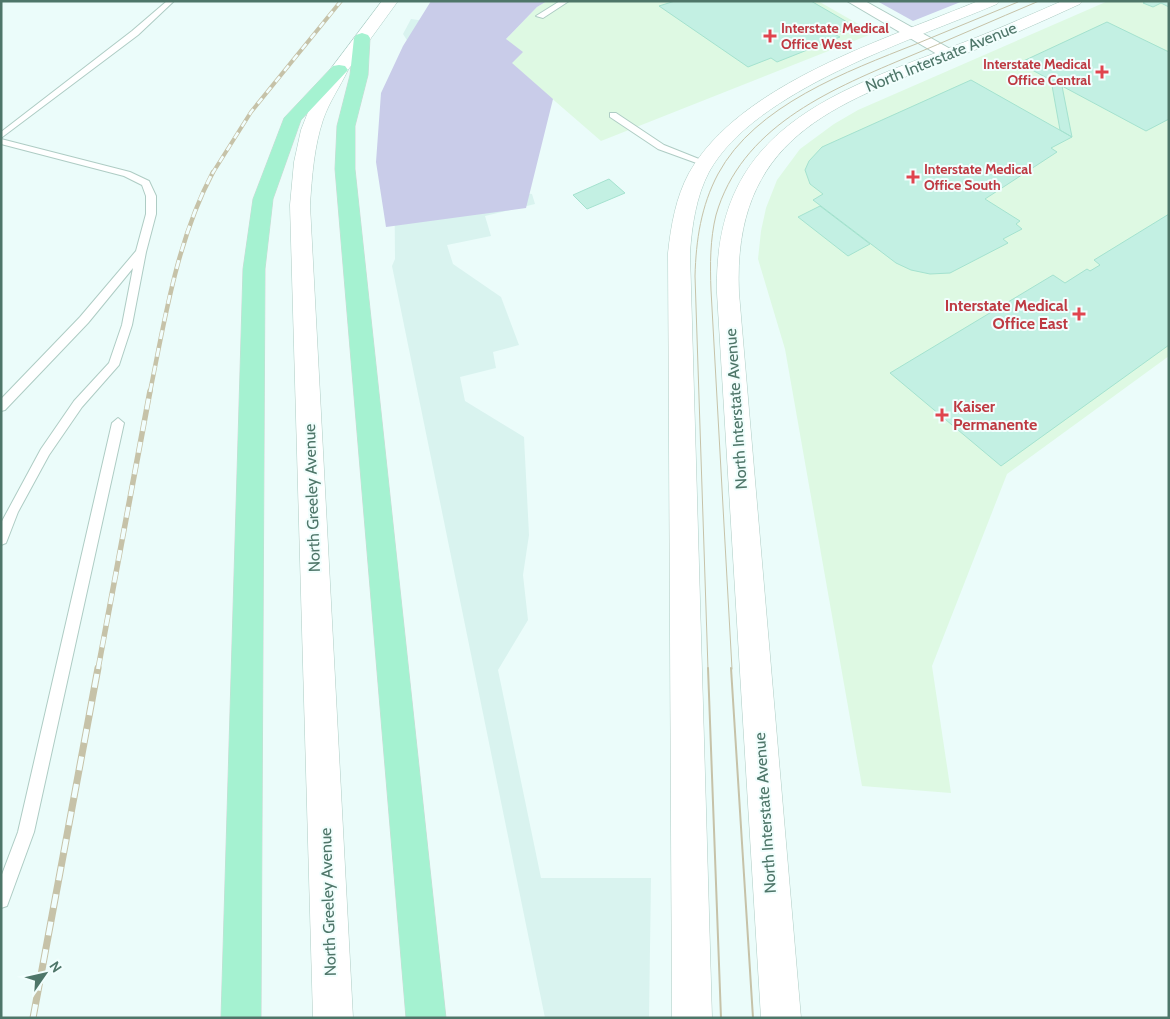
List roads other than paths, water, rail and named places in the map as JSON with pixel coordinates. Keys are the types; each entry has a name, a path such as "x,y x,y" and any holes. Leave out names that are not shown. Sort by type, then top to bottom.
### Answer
{"highway":[{"path":"362,38 358,76 346,126 345,169 426,1018"},
{"path":"241,1018 254,269 263,199 284,138 293,118 339,70"}],"street":[{"name":"North Greeley Avenue","path":"333,1018 300,205 305,156 315,119 339,70 390,1"},
{"path":"854,1 948,54"},
{"name":"North Interstate Avenue","path":"692,1018 678,253 686,202 705,163 737,126 766,104 808,80 892,41 992,1"},
{"name":"North Interstate Avenue","path":"781,1018 736,418 727,272 729,247 735,216 746,190 772,149 792,130 809,118 873,84 1075,1"}],"lane":[{"path":"1,136 135,33 172,1"},
{"path":"540,16 566,1"},
{"path":"613,115 661,147 705,163"},
{"path":"1,141 127,174 146,183 151,196 151,214 141,252 127,325 114,365 78,404 45,452 13,510 1,540"},
{"path":"1,407 84,320 141,252"},
{"path":"1,900 26,832 118,424"}],"tram line":[{"path":"732,669 711,290 714,224 728,185 745,158 766,136 790,116 817,99 874,71 1039,1"},
{"path":"708,669 695,276 700,224 712,186 734,150 755,128 805,93 862,66 1018,2"},
{"path":"708,668 721,1018"},
{"path":"731,668 753,1018"}],"railway":[{"path":"212,174 251,112 341,1"},
{"path":"150,392 167,308 181,252 190,225 212,174"},
{"path":"98,669 150,391"},
{"path":"33,1018 98,668"}],"place":[{"name":"Interstate Medical Office West","path":"770,36"},
{"name":"Interstate Medical Office Central","path":"1102,72"},
{"name":"Interstate Medical Office South","path":"913,177"},
{"name":"Interstate Medical Office East","path":"1079,314"},
{"name":"Kaiser Permanente","path":"942,415"}]}
